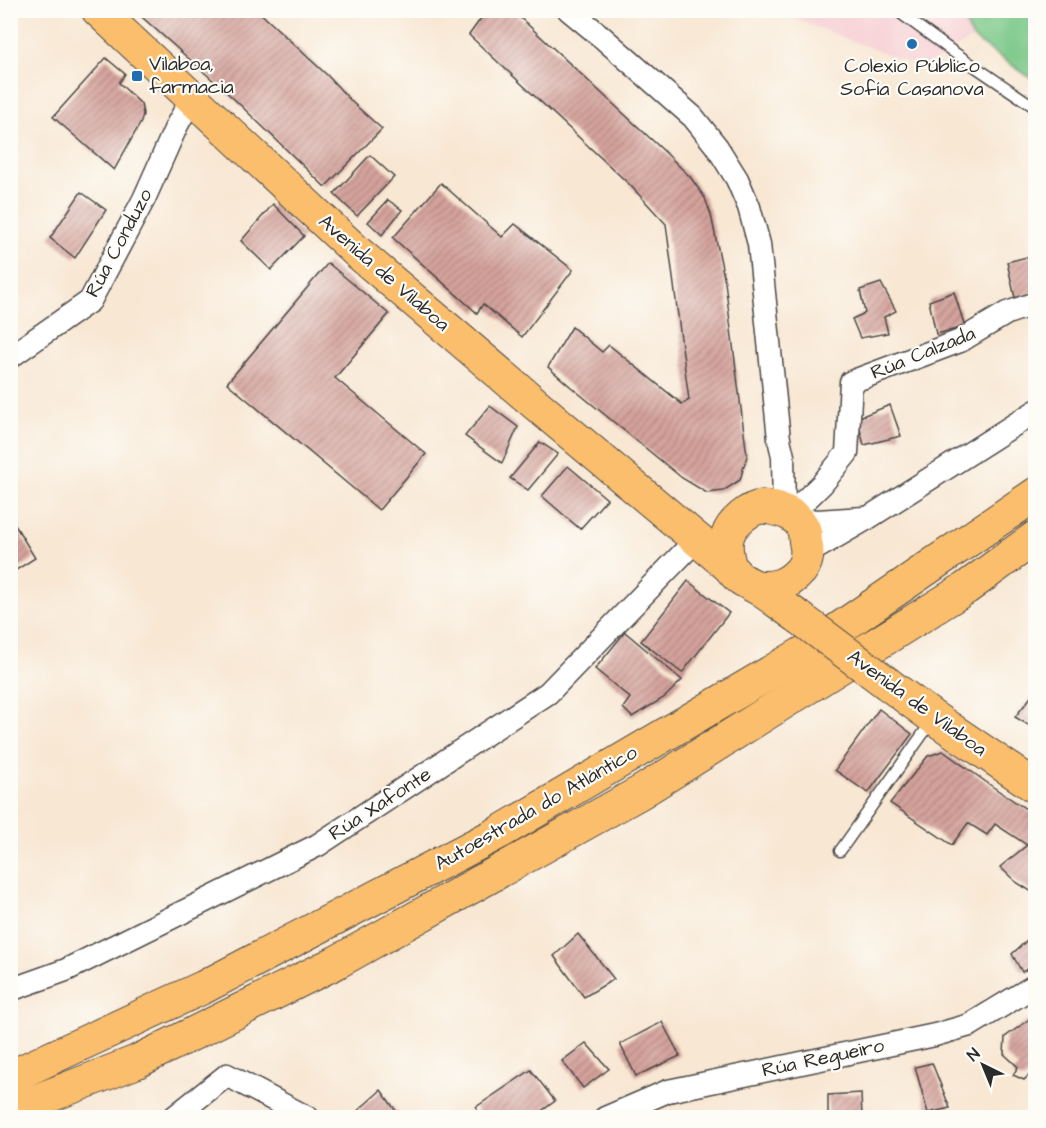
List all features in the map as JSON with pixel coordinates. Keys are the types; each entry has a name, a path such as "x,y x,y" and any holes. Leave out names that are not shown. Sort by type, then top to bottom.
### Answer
{"highway":[{"name":"Avenida de Vilaboa","path":"98,10 356,251 730,567 735,575 745,582 768,587 800,618 888,684 1035,787"},
{"name":"Autoestrada do Atlántico","path":"10,1077 204,987 500,832 805,651 1035,494"},
{"path":"730,567 726,551 728,534 775,513"},
{"path":"688,532 713,524 775,513 804,530 808,553 803,567 793,579 768,587"},
{"name":"Autoestrada do Atlántico","path":"10,1111 136,1062 357,951 641,792 966,588 1035,537"}],"street":[{"path":"568,10 693,117 717,147 737,179 749,207 759,244 779,439 783,456 775,513 817,522 868,518"},
{"name":"Rúa Conduzo","path":"10,357 90,301 144,199 177,125 192,98"},
{"name":"Rúa Calzada","path":"775,513 822,484 847,453 851,382 960,341 1007,313 1035,303"},
{"path":"808,553 868,518 1035,411"},
{"name":"Rúa Xafonte","path":"10,990 66,970 318,845 548,693 688,532"},
{"name":"Rúa Regueiro","path":"605,1118 668,1091 935,1035 970,1025 1035,986"},
{"path":"173,1118 226,1075 308,1118"}],"lane":[{"path":"896,10 1035,108"},
{"path":"840,851 934,718"}],"shaded area":[{"name":"Colexio Público Sofía Casanova","path":"788,11 959,11 973,38 923,68 792,18"}],"green space":[{"path":"959,11 1035,11 1035,81 973,38"}],"building":[{"path":"134,10 257,10 382,129 325,187 233,98"},
{"path":"487,10 512,10 665,152 691,178 705,198 711,215 725,282 747,456 740,480 723,491 707,493 682,478 548,367 572,327 602,352 609,345 682,404 689,400 666,224 630,185 469,35"},
{"path":"106,58 125,74 119,83 141,104 143,114 141,122 114,170 53,117"},
{"path":"370,155 394,177 357,216 334,194"},
{"path":"441,183 502,237 515,224 573,270 522,337 483,304 477,313 393,238"},
{"path":"81,192 106,210 75,258 50,238"},
{"path":"388,200 402,210 382,235 368,222"},
{"path":"273,204 304,236 271,270 241,241"},
{"path":"1035,255 1035,292 1015,298 1007,262"},
{"path":"328,263 389,314 335,378 426,454 379,510 227,383"},
{"path":"881,283 896,311 884,317 888,333 860,338 852,319 865,313 860,290"},
{"path":"954,292 965,327 936,334 929,301"},
{"path":"890,405 901,436 864,445 857,418"},
{"path":"490,406 518,427 502,463 465,436"},
{"path":"540,442 558,454 528,490 510,478"},
{"path":"568,466 607,499 580,529 542,496"},
{"path":"15,525 35,558 10,574 10,528"},
{"path":"688,581 729,613 682,673 641,641"},
{"path":"625,632 682,680 665,697 632,717 623,708 630,698 595,669"},
{"path":"1035,692 1035,729 1015,717"},
{"path":"879,709 912,734 868,793 835,770"},
{"path":"943,751 1035,815 1035,894 1016,882 1000,867 1027,845 995,824 987,835 968,823 952,845 890,803 928,756"},
{"path":"578,934 614,979 584,997 554,956"},
{"path":"1034,934 1035,965 1022,972 1012,954"},
{"path":"1035,1015 1035,1069 1024,1080 1013,1075 1018,1067 1004,1054 1005,1037"},
{"path":"662,1022 680,1056 636,1076 620,1044"},
{"path":"586,1043 609,1069 583,1088 562,1061"},
{"path":"932,1063 950,1108 928,1113 915,1067"},
{"path":"531,1070 555,1101 532,1118 522,1113 514,1118 480,1118 476,1107"},
{"path":"381,1090 401,1118 357,1118 354,1114"},
{"path":"861,1093 862,1118 828,1118 828,1095"}],"place":[{"name":"Colexio Público Sofía Casanova","path":"912,44"},
{"name":"Vilaboa, farmacia","path":"137,76"}]}
